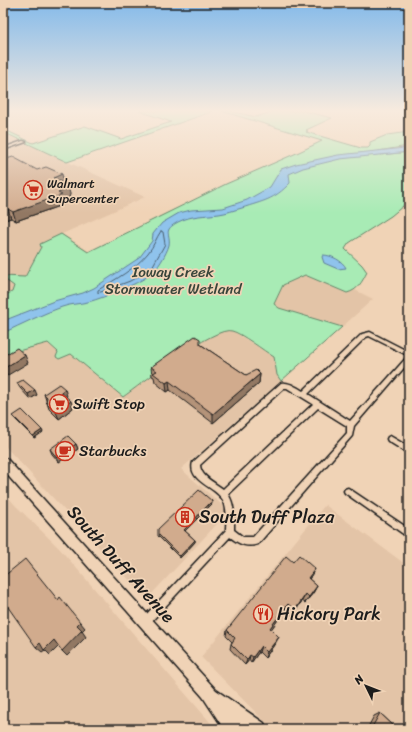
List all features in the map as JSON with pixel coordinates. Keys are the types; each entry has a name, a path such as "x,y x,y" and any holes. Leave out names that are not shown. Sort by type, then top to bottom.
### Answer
{"main road":[{"name":"South Duff Avenue","path":"3,462 208,692 233,729"},
{"name":"South Duff Avenue","path":"208,692 258,729"}],"street":[{"path":"3,149 15,145"},
{"path":"303,395 364,335 370,334 409,354"},
{"path":"230,532 242,541 255,541 350,434 351,425 409,358"},
{"path":"145,622 230,532 228,501 223,494 199,475 196,469 196,464 282,385 289,386 351,425"},
{"path":"223,494 318,404"},
{"path":"390,439 409,451"},
{"path":"348,491 409,534"}],"shaded area":[{"path":"15,145 31,145 145,197 62,234 101,259 3,296 3,149"},
{"path":"305,275 347,293 355,290 373,299 342,327 279,308 274,304 283,285"},
{"path":"231,330 274,357 277,375 281,381 181,469 229,511 147,599 3,444 3,355 48,343 58,352 56,357 59,359 71,354 123,397 196,345 218,332"},
{"path":"3,491 15,505 59,548 216,729 3,729"},
{"path":"325,505 409,567 409,729 272,729 201,657"}],"green space":[{"path":"31,145 116,145 67,162"},
{"name":"Ioway Creek Stormwater Wetland","path":"313,145 351,145 368,148 370,145 408,145 378,151 380,155 409,152 409,201 391,216 349,243 345,249 362,265 367,272 359,285 351,292 347,293 305,275 283,285 274,304 279,308 342,327 281,381 277,375 274,357 236,332 232,331 223,332 210,337 195,346 160,369 123,397 71,354 59,359 56,357 58,352 48,343 3,355 3,296 12,292 14,286 3,278 3,276 25,277 41,247 40,244 61,234 88,252 226,184"}],"water":[{"path":"409,145 409,152 340,159 303,168 289,174 290,183 273,197 256,204 225,213 193,217 178,222 170,228 168,232 168,248 159,265 150,275 137,283 112,294 88,302 62,307 3,333 3,321 54,301 83,293 94,288 139,258 152,241 153,234 162,223 179,213 191,210 223,208 247,200 270,187 281,169 296,164 338,155 405,148"},
{"path":"323,255 336,259 346,268 338,269 324,263 322,257"}],"building":[{"name":"Walmart Supercenter","path":"13,157 37,170 46,167 62,174 53,178 68,186 67,189 58,193 62,195 13,212 8,209 3,211 3,160"},
{"path":"195,336 200,339 200,344 246,375 256,370 260,374 213,414 169,381 166,383 153,373 157,371 151,367"},
{"path":"17,348 25,355 3,369 3,356"},
{"path":"23,380 35,390 28,394 17,383"},
{"path":"59,384 65,389 61,392 71,401 56,412 46,402 47,397 44,394"},
{"path":"22,410 42,430 33,436 13,416"},
{"path":"68,436 76,444 57,458 50,449"},
{"name":"South Duff Plaza","path":"199,490 212,501 184,530 195,540 180,556 158,534 158,529"},
{"name":"Hickory Park","path":"299,555 315,569 308,578 317,586 309,597 306,594 295,610 288,604 270,628 279,637 267,652 261,646 253,657 250,655 247,660 231,644 235,638 227,630 286,556 293,562"},
{"path":"25,559 58,600 60,597 80,622 77,625 82,630 62,651 54,640 44,650 40,643 36,647 3,600 3,577"},
{"path":"380,713 397,729 371,729"}],"place":[{"name":"Walmart Supercenter","path":"33,190"},
{"name":"Swift Stop","path":"59,404"},
{"name":"Starbucks","path":"65,451"},
{"name":"South Duff Plaza","path":"185,517"},
{"name":"Hickory Park","path":"263,614"}]}
